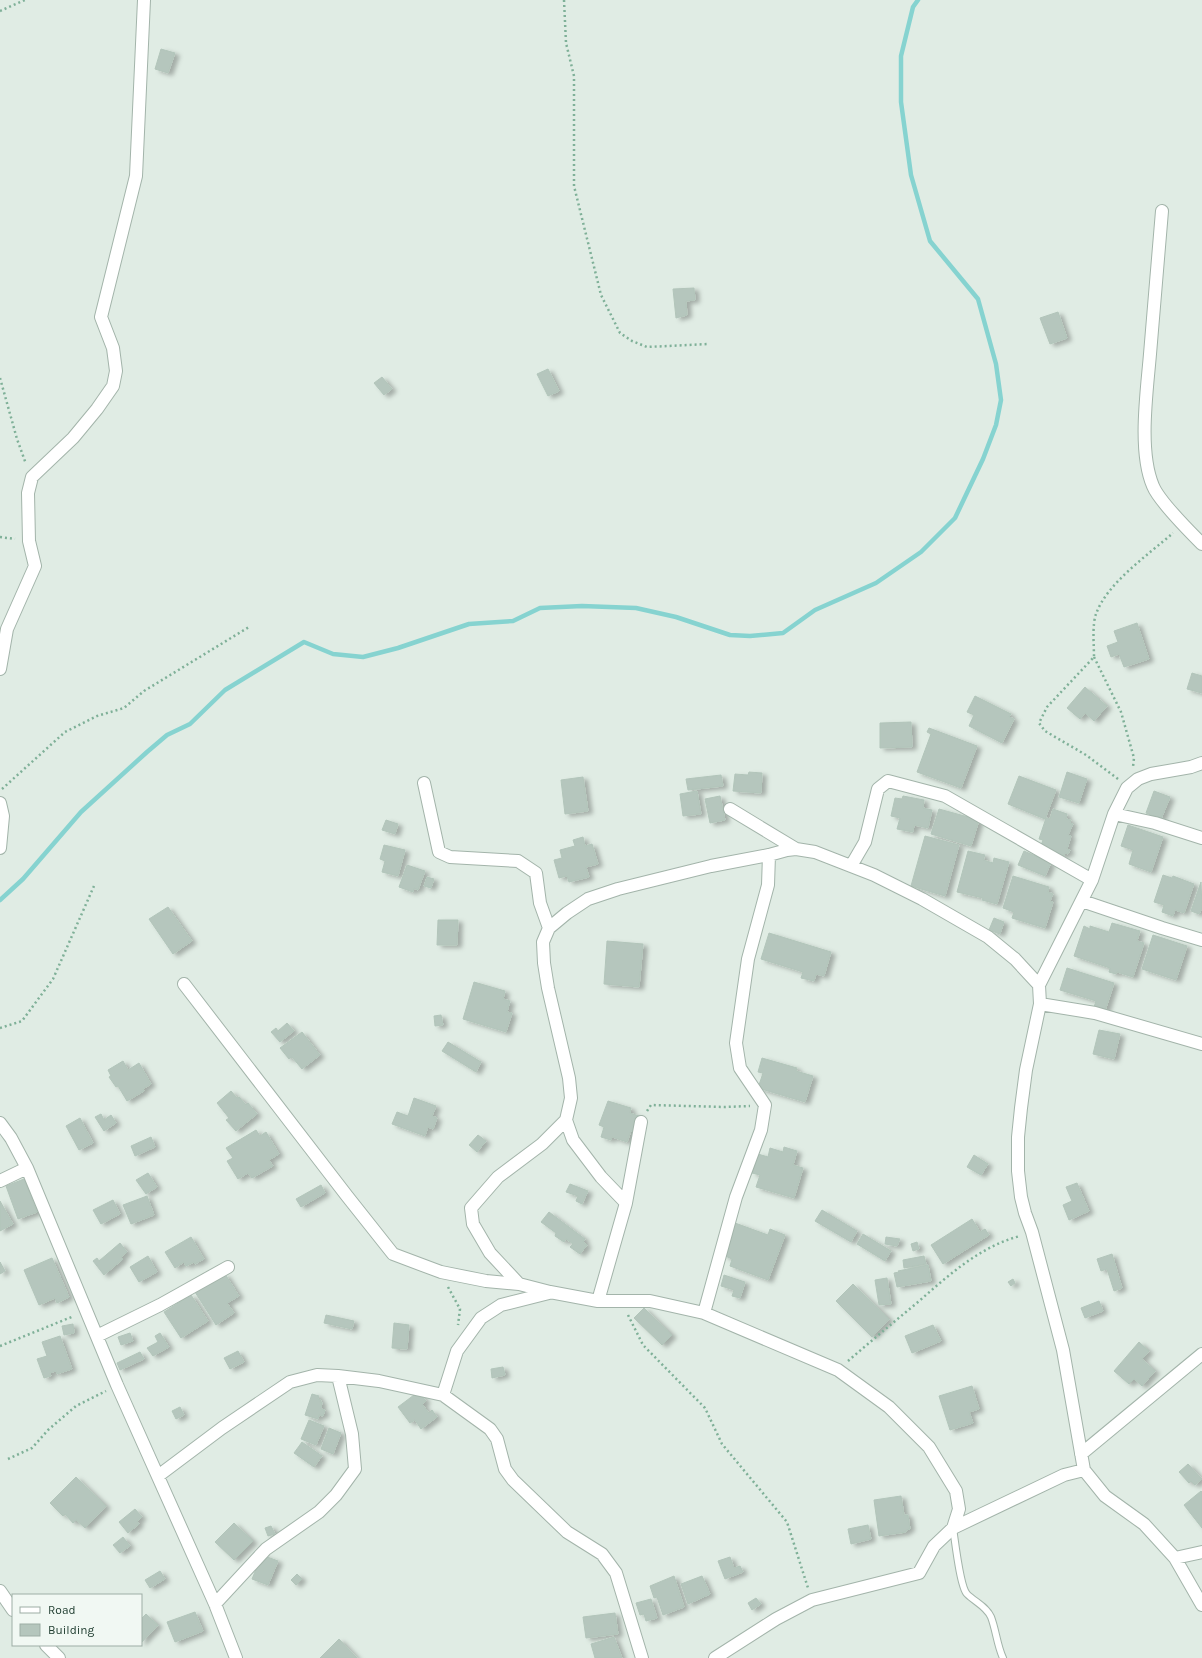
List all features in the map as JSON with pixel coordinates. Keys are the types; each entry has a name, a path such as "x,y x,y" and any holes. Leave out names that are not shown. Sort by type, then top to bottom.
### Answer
{"street":[{"path":"0,669 7,629 35,566 29,541 28,493 32,477 73,438 98,409 113,386 116,371 113,348 101,317 136,176 144,0"},
{"path":"1162,211 1148,375 1147,464 1154,488 1202,544"},
{"path":"1202,763 1191,767 1151,774 1129,786 1114,814 1092,880 1039,985 1040,1004 1026,1070 1018,1137 1018,1171 1021,1197 1032,1232 1063,1350 1084,1470 1105,1496 1144,1524 1175,1558 1202,1605"},
{"path":"851,866 865,842 878,789 888,781 945,796 1092,880"},
{"path":"424,783 439,852 450,857 518,861 536,873 540,903 549,928"},
{"path":"0,803 3,816 0,848"},
{"path":"730,809 796,849"},
{"path":"1114,814 1202,838"},
{"path":"626,1202 601,1177 573,1140 566,1120 571,1098 569,1078 544,963 543,942 549,928 567,913 588,899 711,866 796,849 815,852 874,875 922,899 988,937 1015,959 1039,985"},
{"path":"704,1313 736,1197 761,1130 765,1105 740,1068 736,1043 748,959 768,885 770,855"},
{"path":"1082,901 1202,940"},
{"path":"184,984 393,1254 441,1272 486,1281 519,1284 550,1292 598,1301 650,1301 704,1313 838,1370 889,1407 929,1447 956,1491 959,1509 954,1528"},
{"path":"1040,1004 1095,1013 1202,1044"},
{"path":"519,1284 490,1253 473,1224 471,1208 498,1177 542,1144 566,1120"},
{"path":"598,1301 626,1202 641,1122"},
{"path":"0,1123 11,1138 27,1168 117,1385 215,1604 236,1658"},
{"path":"0,1181 27,1168"},
{"path":"97,1336 160,1306 228,1267"},
{"path":"443,1395 457,1351 481,1318 501,1305 550,1292"},
{"path":"1081,1454 1202,1354"},
{"path":"158,1476 222,1428 290,1382 317,1375 338,1376 379,1381 443,1395 490,1429 497,1439 505,1470 512,1480 567,1532 602,1554 616,1572 642,1658"},
{"path":"215,1604 266,1549 319,1512 336,1495 355,1469 352,1434 338,1376"},
{"path":"716,1658 776,1619 812,1600 919,1573 934,1546 954,1528 1064,1475 1084,1470"},
{"path":"1175,1558 1202,1552"},
{"path":"0,1591 12,1609"},
{"path":"47,1646 59,1658"}],"lane":[{"path":"954,1528 958,1563 966,1593 988,1610 998,1648 1003,1658"}],"path":[{"path":"0,11 24,0"},
{"path":"564,0 566,42 574,76 574,186 601,295 620,333 632,341 647,347 708,344"},
{"path":"0,378 16,439 32,477"},
{"path":"1094,657 1047,707 1039,723 1044,731 1086,755 1129,786 1134,758 1121,712 1094,657 1095,616 1101,602 1112,586 1184,524"},
{"path":"0,791 65,732 97,716 124,708 144,691 249,627"},
{"path":"0,1028 22,1021 53,979 94,886"},
{"path":"641,1122 651,1105 725,1108 765,1105"},
{"path":"838,1370 953,1271 987,1248 1032,1232"},
{"path":"441,1272 460,1309 457,1329"},
{"path":"0,1346 86,1311"},
{"path":"622,1312 628,1315 643,1345 705,1408 722,1444 787,1522 812,1600"},
{"path":"8,1459 32,1448 48,1430 76,1406 117,1385"}],"building":[{"path":"161,49 175,53 168,73 155,69"},
{"path":"694,288 695,300 686,301 687,315 676,318 673,289"},
{"path":"1058,312 1067,338 1050,344 1040,318"},
{"path":"548,369 559,391 548,396 537,374"},
{"path":"382,377 392,389 384,395 374,383"},
{"path":"1137,623 1149,659 1124,667 1119,654 1111,657 1107,646 1118,642 1114,631"},
{"path":"1192,673 1202,676 1202,693 1187,689"},
{"path":"1085,687 1107,706 1094,721 1085,713 1080,719 1067,708"},
{"path":"975,696 1011,714 1009,717 1014,719 1002,743 969,726 974,715 967,712"},
{"path":"911,722 912,747 880,748 880,723"},
{"path":"929,728 977,746 961,788 917,772 931,734 927,732"},
{"path":"749,772 762,773 761,793 733,791 735,774 748,775"},
{"path":"1067,772 1087,779 1079,803 1059,797"},
{"path":"721,775 723,786 688,790 686,779"},
{"path":"1019,776 1056,790 1045,819 1008,804"},
{"path":"583,777 588,811 565,814 561,780"},
{"path":"697,791 701,814 683,816 680,794"},
{"path":"1154,791 1170,797 1161,819 1146,813"},
{"path":"720,796 725,820 710,823 705,799"},
{"path":"903,796 924,800 923,808 932,810 928,828 914,825 913,832 897,829 900,818 891,816 895,798 902,799"},
{"path":"939,809 979,820 971,846 931,834"},
{"path":"1053,809 1067,814 1066,819 1071,820 1070,823 1073,824 1068,835 1071,836 1067,849 1070,850 1068,854 1065,853 1064,856 1040,848 1043,840 1039,839 1046,818 1050,819"},
{"path":"386,820 398,824 395,834 382,830"},
{"path":"1128,825 1163,837 1151,872 1129,864 1133,850 1121,846"},
{"path":"925,836 959,845 945,896 911,886"},
{"path":"583,837 585,846 592,844 598,864 586,867 589,877 569,882 567,876 559,878 554,860 562,858 560,850 575,846 573,840"},
{"path":"384,845 405,850 398,876 382,872 385,861 380,859"},
{"path":"968,851 985,855 983,860 993,863 994,858 1009,862 997,904 982,900 983,898 957,892"},
{"path":"1024,851 1051,863 1045,876 1018,865"},
{"path":"407,865 425,871 418,890 414,888 413,892 399,887"},
{"path":"1163,875 1172,878 1173,876 1194,884 1184,913 1175,910 1173,916 1162,912 1164,905 1154,902"},
{"path":"1013,876 1049,887 1048,892 1053,894 1050,901 1053,902 1045,928 1012,918 1014,912 1003,908"},
{"path":"427,877 434,879 431,888 424,886"},
{"path":"1201,882 1202,909 1199,914 1191,911"},
{"path":"168,907 192,941 173,954 149,919"},
{"path":"994,918 1004,922 1000,934 989,930"},
{"path":"438,920 458,920 457,945 437,945"},
{"path":"1112,923 1140,931 1137,941 1144,943 1133,977 1117,972 1116,974 1109,972 1110,968 1074,956 1084,926 1090,929 1090,926 1109,932"},
{"path":"769,933 831,952 824,976 816,974 814,981 801,978 803,972 761,959"},
{"path":"1153,935 1187,946 1176,980 1142,969"},
{"path":"607,941 643,944 639,987 604,984"},
{"path":"1067,968 1114,983 1105,1011 1094,1007 1096,1001 1060,990"},
{"path":"474,982 505,991 503,999 510,1001 507,1012 512,1013 506,1032 463,1019"},
{"path":"441,1015 443,1025 435,1026 434,1016"},
{"path":"287,1023 294,1031 280,1042 271,1032 276,1028 278,1031"},
{"path":"1099,1030 1120,1034 1114,1059 1093,1054"},
{"path":"302,1032 320,1055 302,1069 292,1057 289,1059 280,1048"},
{"path":"448,1042 481,1062 476,1072 442,1051"},
{"path":"762,1058 797,1068 796,1071 813,1076 805,1102 758,1088 763,1073 758,1072"},
{"path":"123,1061 128,1070 139,1063 151,1084 143,1089 144,1091 127,1101 118,1086 116,1087 109,1077 111,1076 108,1070"},
{"path":"231,1091 246,1105 248,1103 257,1114 236,1131 226,1120 229,1118 217,1103"},
{"path":"414,1098 436,1106 432,1116 437,1118 433,1129 428,1127 425,1136 392,1124 397,1112 408,1116"},
{"path":"608,1101 631,1108 630,1113 639,1116 634,1132 631,1131 627,1142 612,1137 611,1140 601,1137 604,1127 599,1125"},
{"path":"101,1114 104,1120 111,1115 116,1123 104,1131 95,1117"},
{"path":"80,1118 93,1143 79,1150 66,1126"},
{"path":"256,1130 260,1136 266,1132 279,1154 269,1160 273,1166 252,1178 248,1173 238,1179 227,1161 233,1158 226,1148"},
{"path":"478,1135 486,1141 477,1152 469,1145"},
{"path":"151,1137 155,1147 135,1156 131,1146"},
{"path":"784,1147 797,1151 793,1165 803,1168 794,1198 756,1187 760,1175 752,1173 758,1154 768,1157 770,1148 783,1152"},
{"path":"974,1155 988,1164 981,1175 967,1167"},
{"path":"148,1173 157,1187 146,1194 136,1180"},
{"path":"24,1179 37,1212 18,1219 6,1186"},
{"path":"1077,1183 1089,1211 1069,1220 1063,1205 1072,1201 1066,1187"},
{"path":"570,1184 588,1191 582,1204 576,1201 578,1196 566,1192"},
{"path":"321,1185 325,1193 301,1207 296,1199"},
{"path":"147,1196 154,1215 131,1224 123,1205"},
{"path":"113,1200 120,1214 101,1224 93,1210"},
{"path":"0,1201 13,1224 0,1231"},
{"path":"822,1210 857,1231 851,1242 815,1221"},
{"path":"549,1212 585,1239 583,1242 587,1245 580,1254 570,1247 573,1244 566,1239 564,1242 555,1236 556,1233 541,1222"},
{"path":"972,1219 980,1232 985,1229 989,1235 943,1264 931,1245"},
{"path":"735,1223 768,1235 770,1229 785,1235 768,1280 730,1266 732,1259 723,1255"},
{"path":"863,1234 891,1251 885,1261 857,1244"},
{"path":"191,1237 204,1259 195,1264 194,1262 186,1266 184,1262 175,1268 165,1252"},
{"path":"886,1237 900,1239 897,1246 885,1244"},
{"path":"917,1242 919,1249 913,1251 911,1244"},
{"path":"120,1243 127,1252 121,1257 123,1259 104,1275 93,1261 97,1258 99,1261"},
{"path":"1112,1254 1122,1288 1114,1291 1107,1269 1101,1271 1097,1259"},
{"path":"148,1256 157,1272 139,1282 130,1267"},
{"path":"924,1256 926,1264 904,1268 903,1260"},
{"path":"52,1258 69,1297 57,1303 55,1298 39,1305 24,1270"},
{"path":"0,1262 5,1271 0,1274"},
{"path":"928,1265 931,1281 897,1287 894,1273"},
{"path":"225,1274 239,1296 227,1303 234,1313 216,1325 195,1292"},
{"path":"724,1275 745,1282 740,1298 732,1296 734,1290 721,1286"},
{"path":"887,1278 891,1304 879,1305 875,1280"},
{"path":"1013,1279 1015,1283 1011,1286 1008,1282"},
{"path":"853,1284 889,1319 872,1337 836,1301"},
{"path":"191,1295 208,1321 181,1338 164,1312"},
{"path":"1099,1301 1103,1311 1085,1318 1081,1308"},
{"path":"644,1308 672,1335 662,1345 634,1318"},
{"path":"326,1315 354,1321 352,1329 324,1323"},
{"path":"394,1323 409,1325 407,1349 392,1348"},
{"path":"73,1324 74,1333 64,1335 62,1326"},
{"path":"933,1325 941,1341 912,1353 905,1336"},
{"path":"130,1333 133,1341 121,1345 118,1337"},
{"path":"160,1333 169,1347 153,1356 147,1348 158,1342 155,1336"},
{"path":"60,1336 72,1369 57,1374 56,1371 50,1373 51,1376 44,1378 37,1359 47,1356 42,1342"},
{"path":"1139,1342 1149,1351 1142,1359 1155,1371 1142,1386 1134,1379 1129,1384 1114,1371"},
{"path":"238,1351 244,1362 230,1369 224,1358"},
{"path":"140,1352 144,1359 120,1370 117,1363"},
{"path":"503,1367 505,1375 492,1378 491,1369"},
{"path":"972,1386 979,1409 969,1412 973,1423 950,1430 939,1396"},
{"path":"418,1392 426,1401 422,1404 429,1413 432,1410 437,1417 421,1429 415,1420 410,1423 398,1407"},
{"path":"312,1394 319,1396 318,1399 322,1402 321,1409 325,1410 323,1416 319,1415 318,1419 305,1415"},
{"path":"180,1407 184,1415 176,1419 172,1411"},
{"path":"309,1420 324,1426 316,1445 301,1439"},
{"path":"329,1428 341,1433 333,1454 321,1449"},
{"path":"302,1442 322,1456 314,1467 294,1453"},
{"path":"1188,1464 1202,1479 1195,1485 1191,1481 1189,1483 1179,1472"},
{"path":"76,1477 106,1506 85,1528 76,1520 73,1523 65,1514 63,1516 50,1503"},
{"path":"1201,1491 1202,1492 1202,1528 1184,1505"},
{"path":"901,1496 904,1515 908,1515 910,1529 906,1530 906,1532 879,1536 874,1500"},
{"path":"135,1509 142,1517 137,1521 139,1524 128,1533 119,1522"},
{"path":"234,1523 253,1541 234,1560 215,1542"},
{"path":"868,1525 871,1539 851,1544 848,1529"},
{"path":"271,1526 275,1534 268,1536 265,1528"},
{"path":"123,1537 130,1546 120,1553 113,1545"},
{"path":"262,1555 278,1561 268,1585 252,1579"},
{"path":"730,1557 734,1568 740,1566 743,1572 725,1579 718,1561"},
{"path":"160,1571 165,1579 150,1588 145,1580"},
{"path":"297,1574 302,1579 296,1585 291,1580"},
{"path":"674,1576 684,1607 663,1615 657,1597 654,1598 650,1586"},
{"path":"702,1576 710,1594 688,1604 681,1584"},
{"path":"756,1598 761,1604 752,1610 748,1603"},
{"path":"651,1599 657,1618 646,1621 644,1614 640,1615 636,1603"},
{"path":"195,1612 203,1631 175,1642 167,1622"},
{"path":"615,1613 618,1634 586,1638 583,1617"},
{"path":"146,1614 158,1625 142,1642 142,1618"},
{"path":"614,1637 622,1658 595,1658 591,1644"},
{"path":"339,1639 357,1658 320,1658"}],"waterway":[{"path":"0,900 23,879 81,812 167,735 190,724 225,690 304,642 333,654 363,657 398,648 469,624 513,621 540,608 582,606 636,608 676,617 730,635 750,636 783,633 815,610 876,583 921,552 955,518 983,459 996,425 1001,400 996,364 978,299 930,241 911,175 901,102 901,56 913,7 918,0"}]}
